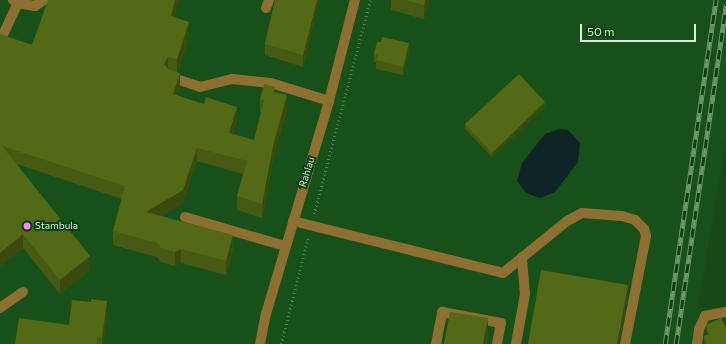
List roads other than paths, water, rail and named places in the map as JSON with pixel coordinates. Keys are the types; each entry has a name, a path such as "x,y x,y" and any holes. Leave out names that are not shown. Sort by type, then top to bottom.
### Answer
{"street":[{"path":"0,36 2,37 16,1 35,6 44,0"},
{"name":"Rahlau","path":"260,344 266,314 292,221 329,101 356,0"},
{"path":"170,77 200,87 232,79 271,84 329,101"},
{"path":"292,221 503,272 567,221 582,213 622,216 635,220 644,230 646,236 625,344"},
{"path":"185,217 285,246"},
{"path":"516,344 526,294 522,257"},
{"path":"0,308 23,292"},
{"path":"436,344 442,312 501,323 497,344"},
{"path":"697,344 699,329 705,316 726,312"}],"water":[{"path":"559,129 568,130 580,143 578,162 555,192 540,198 526,193 517,181 522,163 545,134"}],"railway":[{"path":"665,344 716,0"},
{"path":"676,344 726,5"}],"place":[{"name":"Stambula","path":"27,226"}]}
